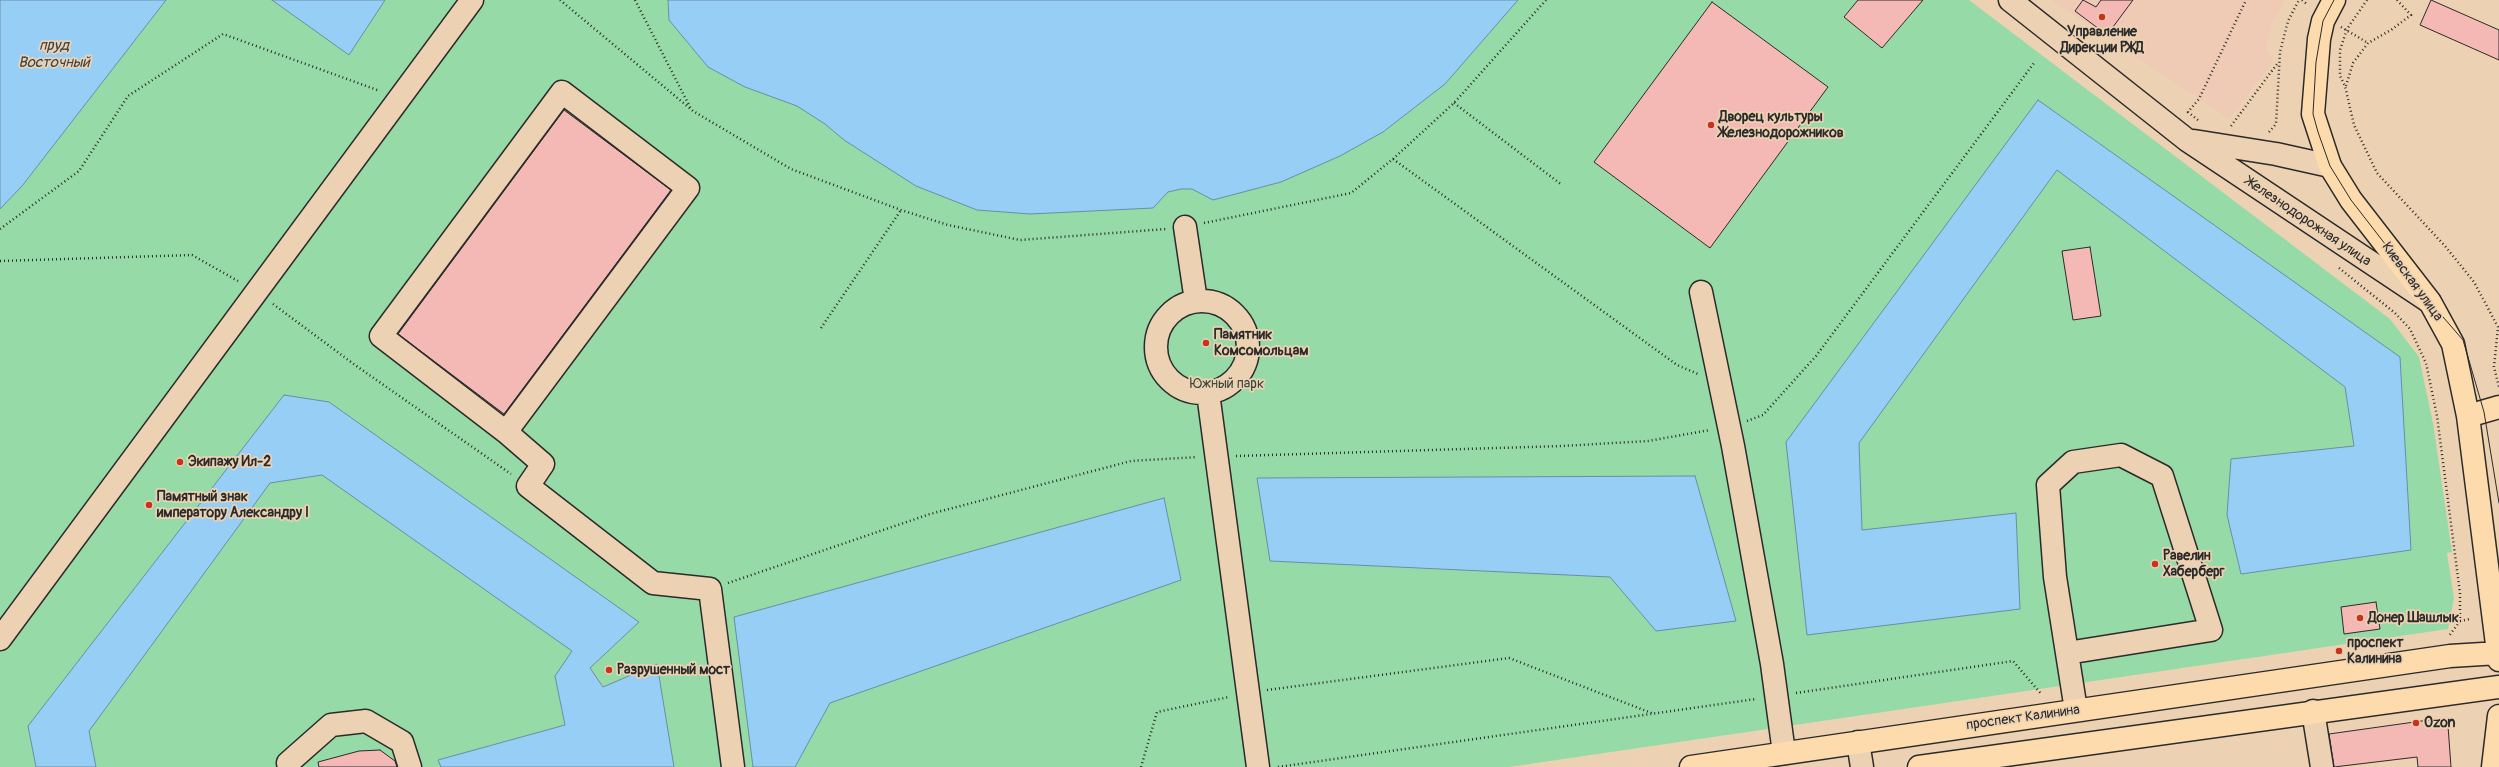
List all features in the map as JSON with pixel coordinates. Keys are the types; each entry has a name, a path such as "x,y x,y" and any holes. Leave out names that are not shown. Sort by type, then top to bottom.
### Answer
{"main road":[{"name":"Киевская улица","path":"2334,0 2323,21 2319,39 2313,114 2330,166 2351,200 2430,302 2453,344 2468,416 2499,655"},
{"path":"2468,416 2499,407"},
{"name":"проспект Калинина","path":"1691,767 2450,656 2499,655"},
{"path":"1920,767 2313,711 2499,687"},
{"path":"2493,767 2499,716"}],"street":[{"path":"0,639 472,0"},
{"name":"Железнодорожная улица","path":"2010,0 2187,140 2357,255 2430,302"},
{"path":"506,432 688,188 562,92 381,336 506,432 543,464 528,486 653,583 710,589 733,767"},
{"name":"Железнодорожная улица","path":"2187,140 2276,154 2330,166"},
{"path":"1185,227 1196,301"},
{"path":"1701,292 1731,437 1772,664 1784,753"},
{"path":"1196,301 1220,304 1230,310 1239,319 1248,341 1248,353 1238,375 1219,390 1208,393 1194,392 1182,388 1171,381 1162,371 1156,353 1158,333 1163,321 1183,304 1196,301"},
{"path":"1208,393 1258,767"},
{"path":"2067,654 2212,630 2162,476 2121,455 2073,462 2048,485 2055,577 2067,654 2076,710"},
{"path":"2313,711 2322,767"},
{"path":"288,763 331,725 366,721 402,742 410,767"},
{"path":"1858,742 1862,767"}],"path":[{"path":"560,0 693,112 791,169 901,210 948,224 1020,240 1185,227 1351,193 1393,159 1454,103 1546,0"},
{"path":"636,0 693,112"},
{"path":"2200,122 2188,112 2199,100 2246,0"},
{"path":"2276,154 2267,135 2276,124 2278,63 2288,22 2299,0"},
{"path":"2367,0 2347,29 2340,50 2340,76 2346,86 2354,125 2377,173 2444,246 2469,276 2498,327 2494,368 2499,387"},
{"path":"2346,86 2353,62 2368,43 2391,30 2411,15 2397,0"},
{"path":"0,229 79,171 128,96 223,34 384,92 397,101"},
{"path":"710,589 930,514 1131,461 1216,456 1570,445 1731,437 1763,415 1816,356 2034,63"},
{"path":"2226,127 2232,125 2278,63"},
{"path":"1454,103 1562,186"},
{"path":"1393,159 1677,365 1720,384"},
{"path":"822,328 901,210"},
{"path":"0,261 192,255 256,291 355,365 528,486"},
{"path":"2334,263 2395,313 2410,329 2426,363 2437,416 2460,593 2460,621 2447,637 2443,639"},
{"path":"2460,621 2470,619"},
{"path":"1284,688 1509,658 1654,714"},
{"path":"1791,694 2012,661 2046,700"},
{"path":"1141,767 1157,712 1248,692"},
{"path":"1277,767 1760,698"}],"shaded area":[{"path":"2052,0 2285,0 2271,26 2266,48 2273,62 2229,119"}],"green space":[{"name":"Южный парк","path":"0,0 1969,0 2390,319 2419,357 2433,423 2452,552 2447,553 2454,598 2448,629 1509,767 0,767"}],"water":[{"name":"пруд Восточный","path":"0,0 166,0 22,186 0,209"},
{"path":"272,0 385,0 349,55"},
{"path":"668,0 1518,0 1445,84 1383,132 1340,156 1281,182 1213,200 1192,189 1181,189 1168,192 1153,208 1030,214 977,210 916,186 844,140 825,124 797,106 745,87 708,67 669,20"},
{"path":"2038,100 2400,357 2411,550 2241,574 2227,515 2231,459 2354,446 2345,387 2057,170 1859,443 1862,530 2016,513 2020,609 1807,635 1786,442"},
{"path":"284,395 329,402 639,622 590,668 603,687 657,664 674,767 441,767 438,760 565,725 555,676 572,651 322,475 270,483 89,731 96,767 36,767 28,726"},
{"path":"1695,476 1736,621 1656,631 1610,577 1270,561 1257,478"},
{"path":"1164,498 1181,580 830,703 795,767 753,767 734,617"}],"building":[{"path":"1858,0 1923,0 1882,48 1844,17"},
{"name":"Управление Дирекции РЖД","path":"2083,0 2096,7 2101,0 2133,0 2107,35 2075,11"},
{"path":"2431,0 2499,30 2499,60 2420,25"},
{"name":"Дворец культуры Железнодорожников","path":"1712,2 1828,87 1710,248 1594,162"},
{"path":"564,110 671,190 504,414 398,334"},
{"path":"2090,247 2101,316 2073,320 2062,251"},
{"name":"Донер Шашлык","path":"2376,602 2380,629 2344,634 2341,607"},
{"path":"2436,719 2448,726 2451,767 2418,767 2417,757 2334,767 2329,734"},
{"path":"380,750 395,761 397,767 319,767 318,762 359,751"}],"tram line":[{"path":"2334,0 2323,21 2316,62 2313,114 2318,132 2330,166 2351,200 2430,302 2463,340 2484,412 2499,503"}],"place":[{"name":"Управление Дирекции РЖД","path":"2102,17"},
{"name":"Дворец культуры Железнодорожников","path":"1711,125"},
{"name":"Памятник Комсомольцам","path":"1206,343"},
{"name":"Экипажу Ил-2","path":"180,462"},
{"name":"Памятный знак императору Александру I","path":"149,505"},
{"name":"Равелин Хаберберг","path":"2155,564"},
{"name":"Донер Шашлык","path":"2360,618"},
{"name":"проспект Калинина","path":"2339,651"},
{"name":"Разрушенный мост","path":"609,670"},
{"name":"Ozon","path":"2416,723"}]}
